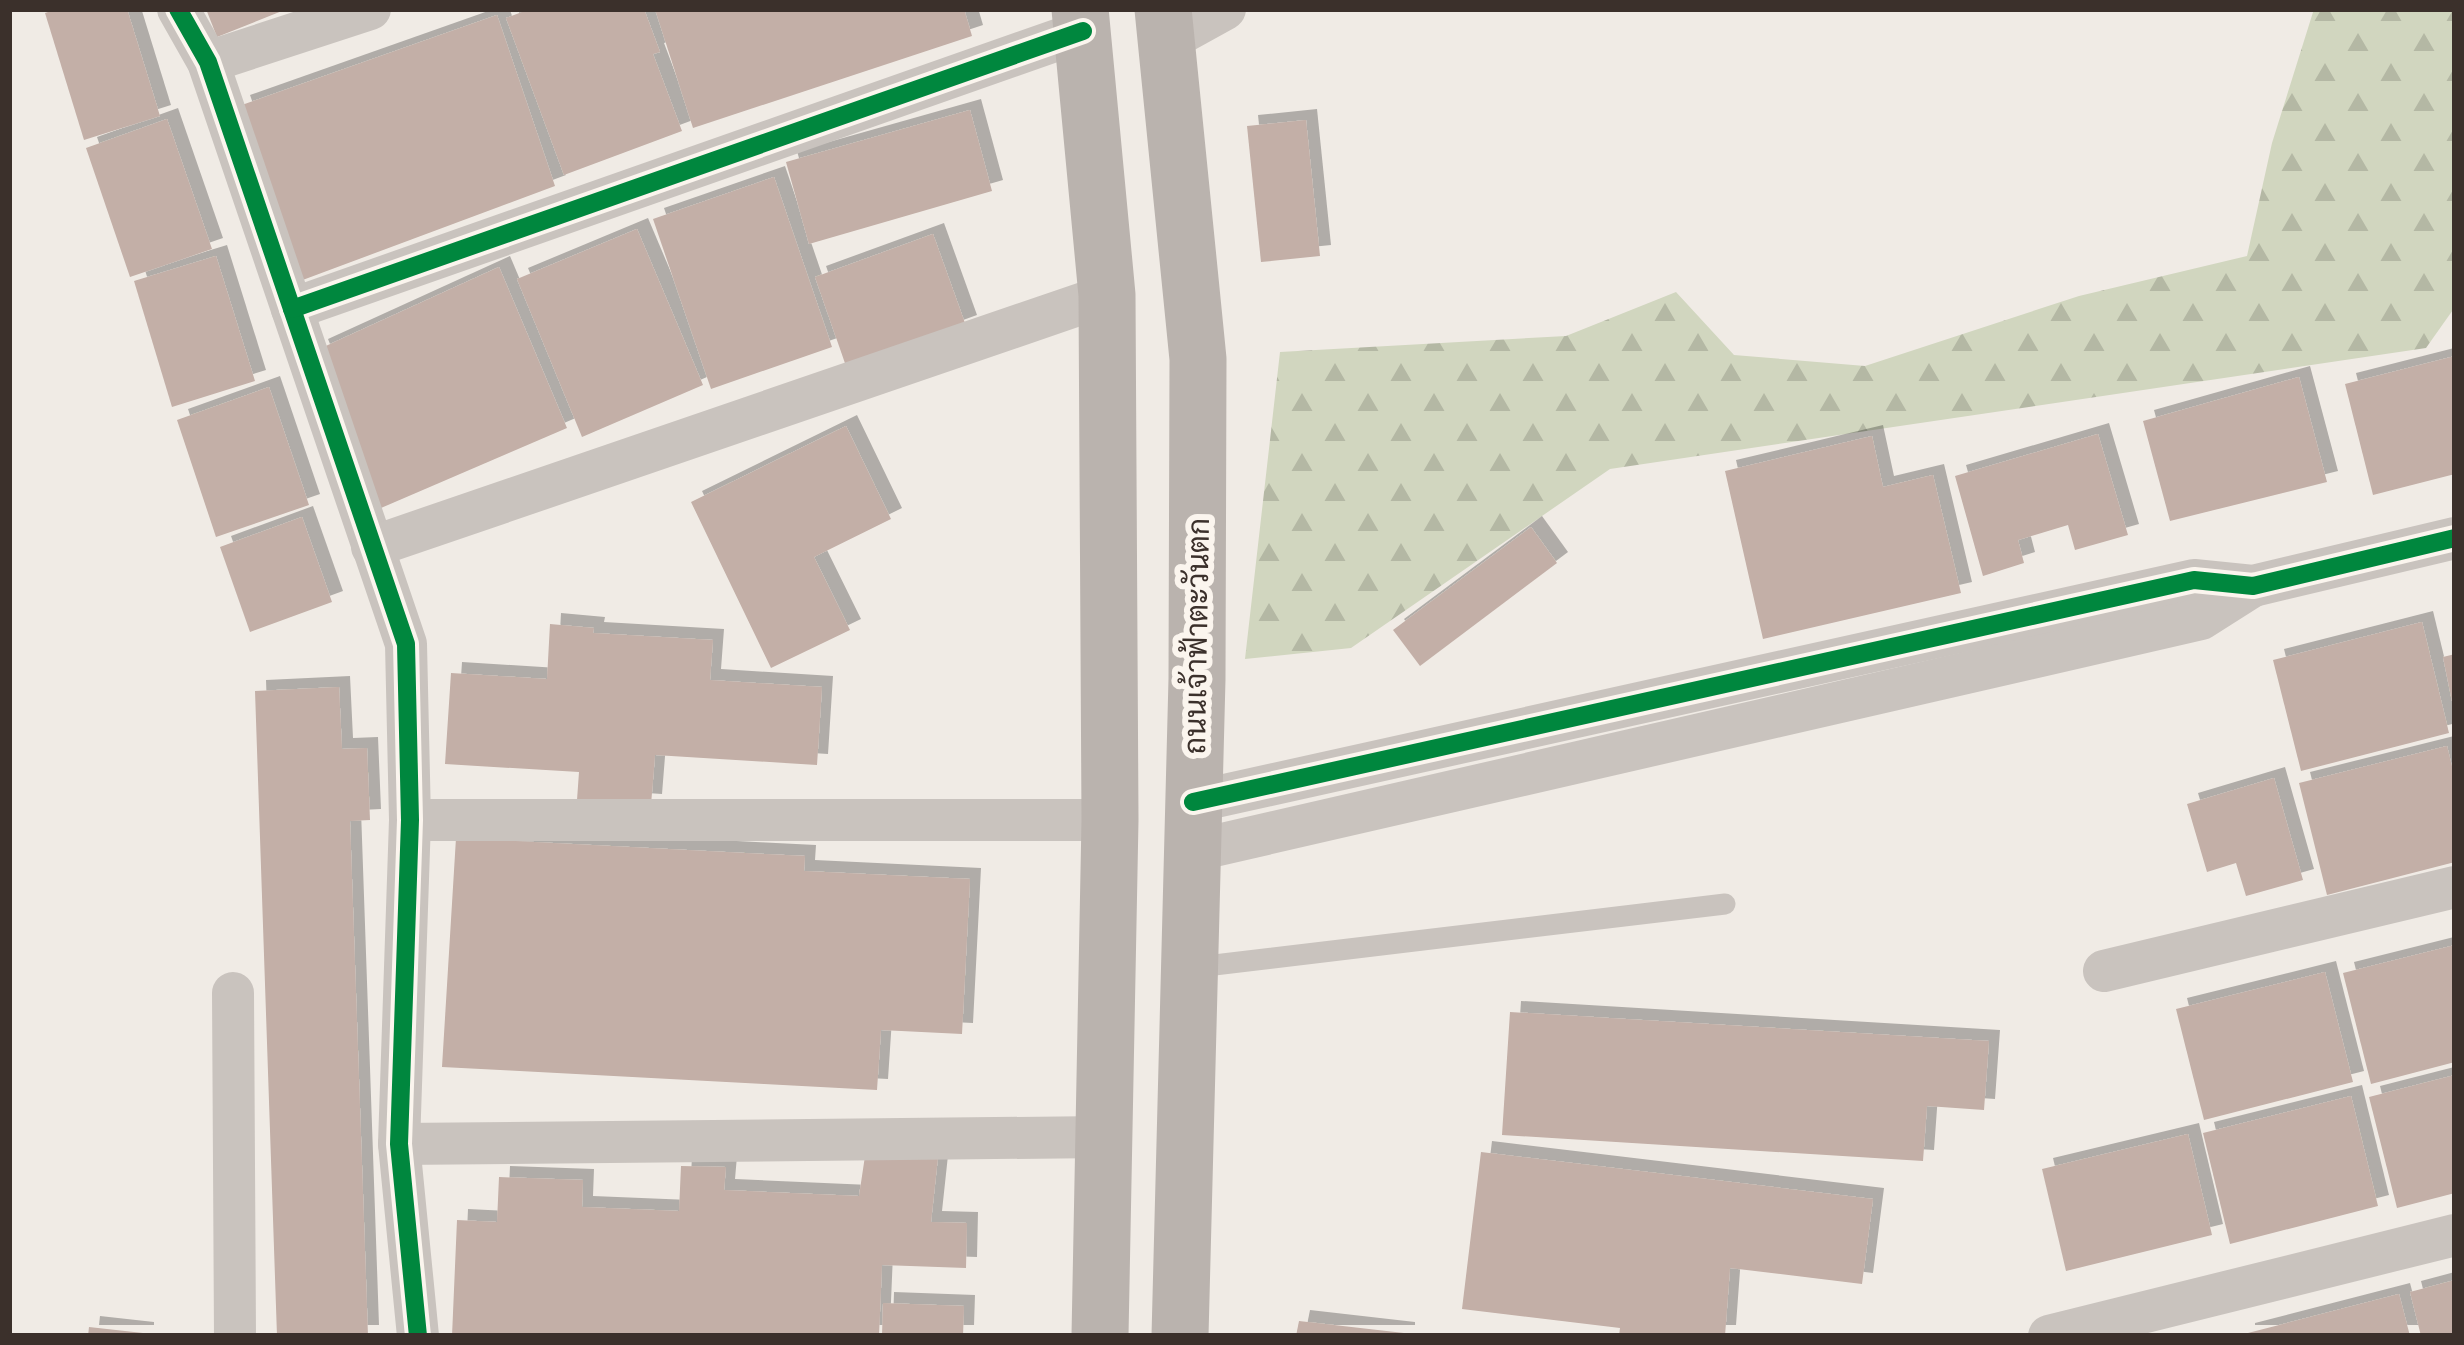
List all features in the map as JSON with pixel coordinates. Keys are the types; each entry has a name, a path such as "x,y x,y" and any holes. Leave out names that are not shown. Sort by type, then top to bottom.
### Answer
{"main road":[{"path":"1081,20 1107,296 1110,820 1100,1336"},
{"name":"ถนนเจ้าฟ้าตะวันตก","path":"1165,25 1198,359 1180,1336"}],"street":[{"path":"178,9 208,62 406,644 410,820 399,1144 418,1336"},
{"path":"208,62 370,9"},
{"path":"1165,25 1225,9"},
{"path":"292,309 1081,20"},
{"path":"372,547 1107,296"},
{"path":"1192,826 2194,580 2253,586 2455,538"},
{"path":"410,820 1110,820"},
{"path":"2104,971 2455,887"},
{"path":"233,993 235,1336"},
{"path":"399,1144 1105,1137"},
{"path":"2049,1336 2455,1235"}],"lane":[{"path":"1189,968 1725,904"}],"green space":[{"path":"2314,9 2455,9 2455,307 2426,348 1610,469 1351,648 1245,659 1280,352 1566,336 1676,292 1734,355 1865,366 2079,296 2247,256 2272,143"}],"building":[{"path":"127,9 160,116 84,140 45,13"},
{"path":"206,9 287,9 217,37"},
{"path":"530,9 644,9 660,52 653,54 682,131 564,175 506,18"},
{"path":"655,9 964,9 972,36 693,128"},
{"path":"497,15 555,186 300,281 239,106"},
{"path":"970,110 992,191 809,244 786,162"},
{"path":"167,119 212,249 130,277 86,148"},
{"path":"1306,120 1320,256 1261,262 1247,126"},
{"path":"774,177 832,347 711,389 653,219"},
{"path":"637,229 703,385 582,437 517,279"},
{"path":"933,234 966,326 847,369 815,277"},
{"path":"216,256 255,381 172,407 134,281"},
{"path":"499,267 567,428 381,508 317,350"},
{"path":"2455,356 2455,474 2373,495 2345,384"},
{"path":"2299,377 2327,482 2170,521 2143,421"},
{"path":"269,387 309,505 216,537 177,420"},
{"path":"846,426 891,519 814,557 850,630 771,668 691,502"},
{"path":"2098,434 2128,535 2075,550 2068,525 2018,540 2024,563 1983,576 1955,476"},
{"path":"1872,436 1883,487 1933,475 1961,593 1763,639 1725,471"},
{"path":"302,517 332,602 250,632 220,547"},
{"path":"1531,527 1557,563 1420,666 1393,630"},
{"path":"2422,622 2449,733 2301,771 2273,660"},
{"path":"550,624 594,628 593,633 713,640 710,680 822,687 817,765 655,755 651,805 577,800 579,772 445,764 451,673 547,679"},
{"path":"2455,654 2455,706 2453,706 2443,657"},
{"path":"339,687 342,749 367,748 370,820 350,821 368,1336 277,1336 255,691"},
{"path":"2447,746 2455,779 2455,862 2327,895 2299,783"},
{"path":"2274,778 2303,880 2246,896 2236,863 2207,872 2187,804"},
{"path":"456,838 805,856 804,871 970,879 962,1034 881,1030 877,1090 442,1067"},
{"path":"2455,945 2455,1062 2371,1084 2343,973"},
{"path":"2325,972 2353,1082 2204,1120 2176,1009"},
{"path":"1510,1012 1989,1041 1984,1110 1927,1106 1923,1161 1502,1135"},
{"path":"2455,1075 2455,1193 2397,1208 2369,1097"},
{"path":"2351,1096 2378,1206 2230,1244 2203,1133"},
{"path":"2188,1134 2212,1235 2066,1271 2042,1169"},
{"path":"1481,1152 1873,1199 1862,1284 1730,1268 1725,1336 1619,1336 1620,1328 1462,1309"},
{"path":"865,1156 938,1157 931,1222 967,1223 966,1268 882,1265 879,1336 452,1336 457,1220 497,1222 499,1177 583,1180 582,1207 679,1211 681,1166 726,1167 724,1190 859,1196"},
{"path":"2455,1280 2455,1336 2421,1336 2410,1292"},
{"path":"2399,1294 2410,1336 2244,1336 2244,1334"},
{"path":"883,1303 964,1306 963,1336 882,1336"},
{"path":"1299,1321 1404,1333 1404,1336 1296,1336"},
{"path":"89,1327 143,1333 143,1336 88,1336"}],"cycle path":[{"path":"178,9 208,62 406,644 410,820 399,1144 418,1336"},
{"path":"292,309 1083,31"},
{"path":"1193,802 2194,580 2253,586 2455,538"}]}
